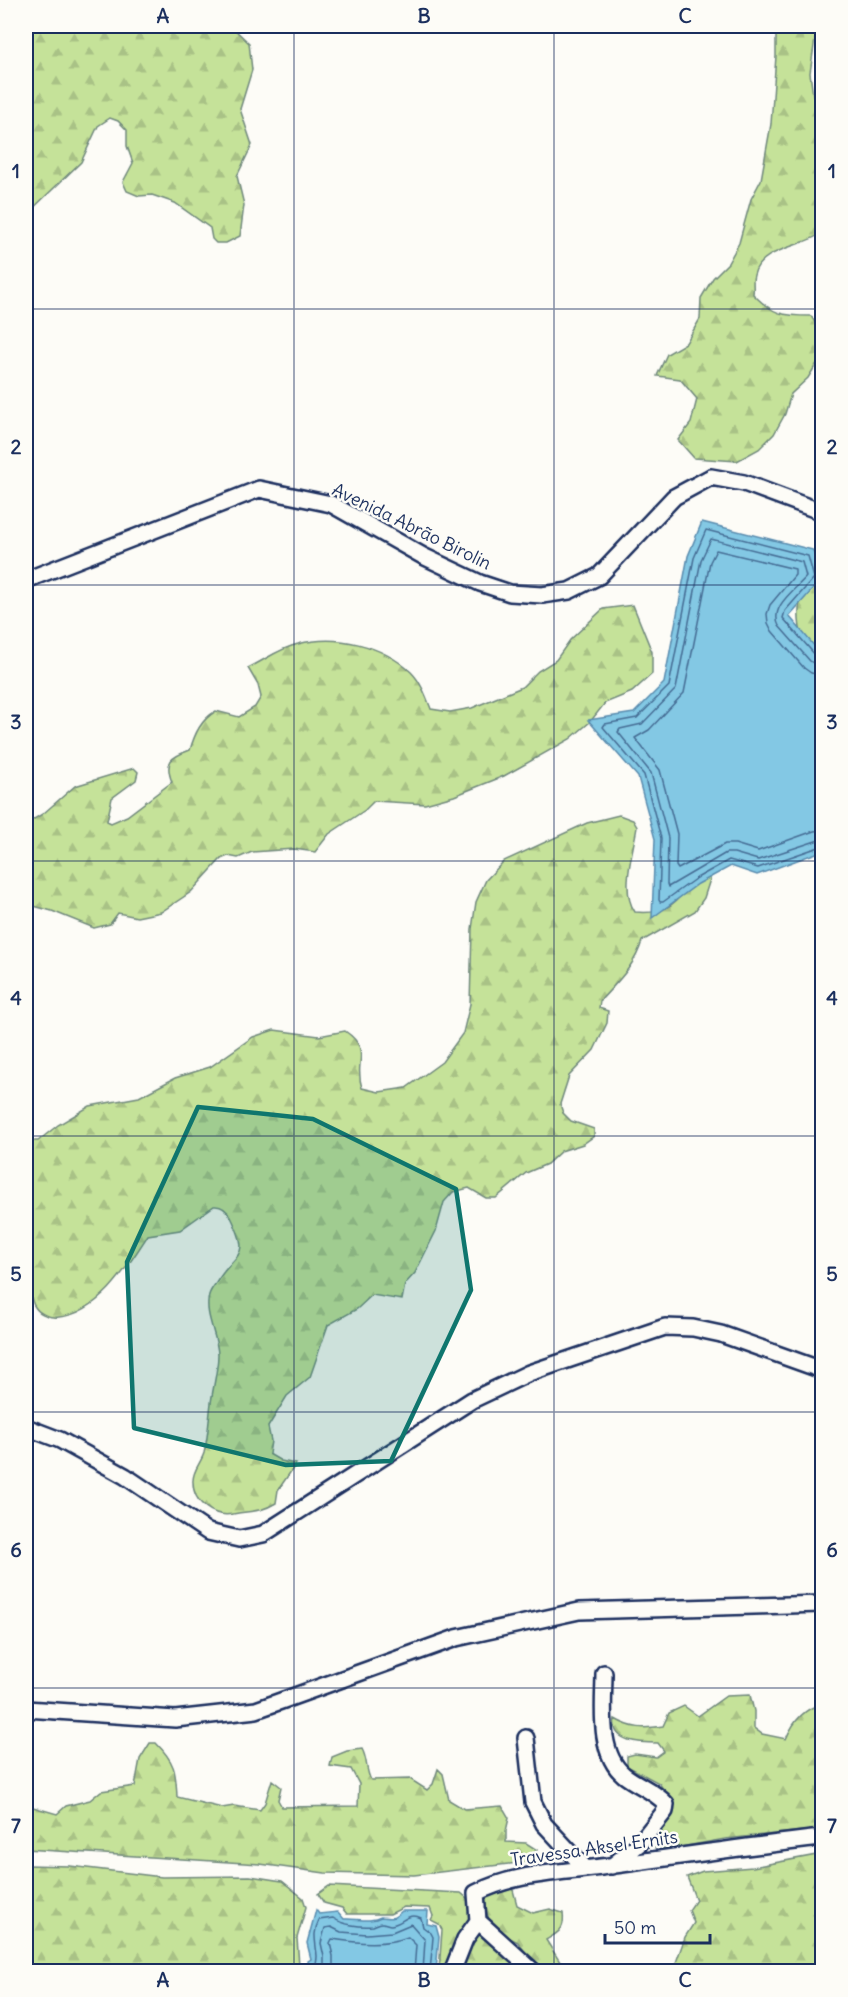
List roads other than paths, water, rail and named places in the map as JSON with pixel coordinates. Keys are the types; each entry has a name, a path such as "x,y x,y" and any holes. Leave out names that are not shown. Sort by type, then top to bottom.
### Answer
{"street":[{"name":"Avenida Abrão Birolin","path":"26,580 260,489 331,504 423,556 480,583 510,592 542,595 569,591 599,576 674,497 711,477 744,483 822,512"},
{"path":"26,1427 60,1440 125,1476 208,1532 239,1539 263,1534 472,1400 529,1373 665,1327 693,1328 721,1334 822,1370"},
{"path":"26,1709 175,1719 256,1710 456,1638 579,1611 822,1604"},
{"path":"604,1673 604,1724 608,1753 622,1773 658,1795 666,1804 665,1811 639,1844 612,1866"},
{"path":"526,1738 533,1802 544,1824 586,1869"},
{"name":"Travessa Aksel Ernits","path":"477,1921 476,1893 496,1883 519,1877 612,1866 722,1849 822,1838"},
{"path":"453,1971 465,1939 477,1921 534,1971"}],"water":[{"path":"702,522 813,550 821,580 789,616 822,655 822,851 757,875 731,866 698,884 652,918 655,839 638,777 588,720 634,713 664,683 688,556"},
{"path":"316,1910 319,1914 338,1912 344,1919 368,1920 381,1917 392,1918 402,1911 428,1911 427,1924 436,1926 439,1937 436,1971 314,1971 309,1968 308,1961 311,1959 307,1943"}]}
